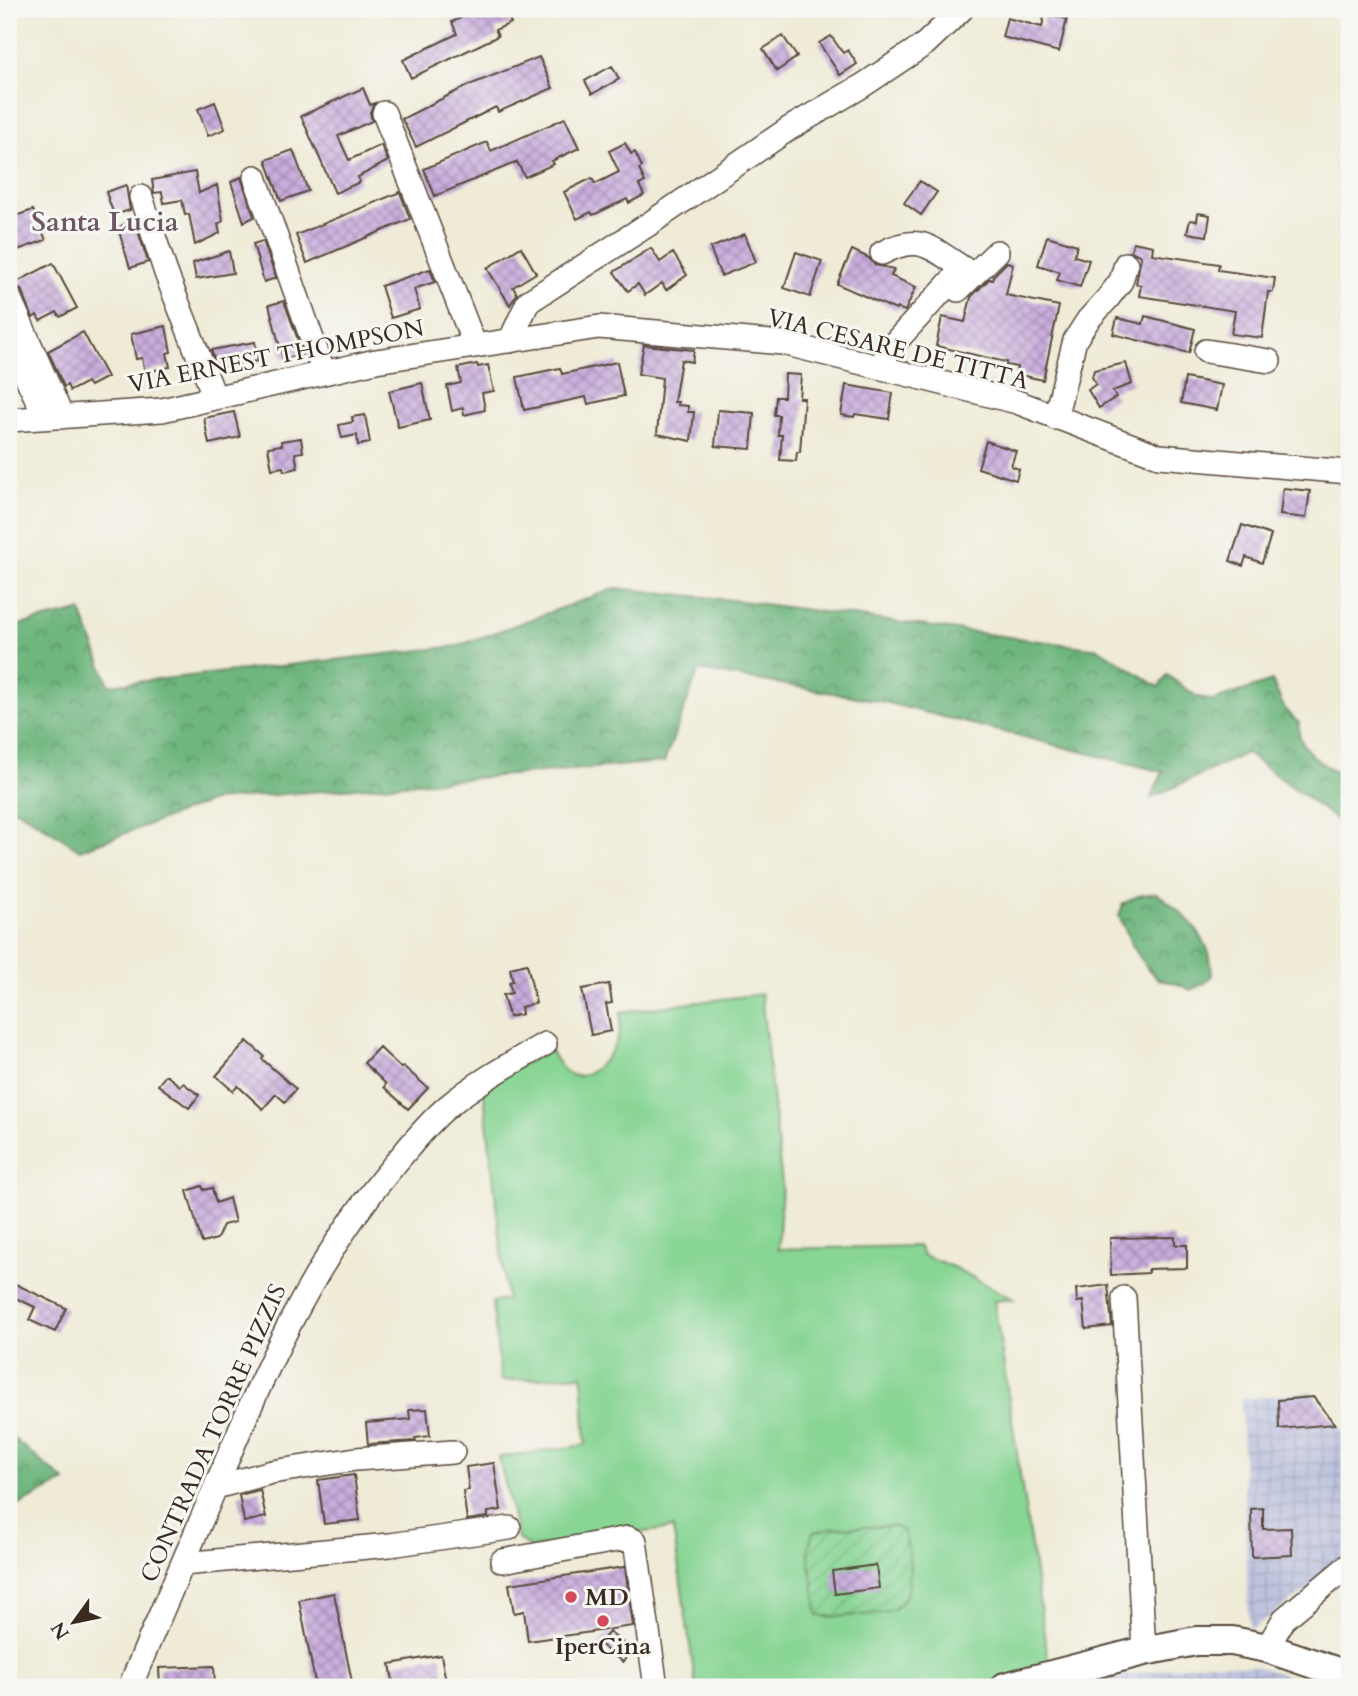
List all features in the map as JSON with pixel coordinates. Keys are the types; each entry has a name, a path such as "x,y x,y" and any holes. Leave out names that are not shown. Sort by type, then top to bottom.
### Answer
{"main road":[{"path":"1005,1687 1144,1651 1196,1641 1232,1641 1267,1648 1349,1678"}],"street":[{"path":"510,341 528,302 790,128 862,86 925,44 962,9"},
{"path":"384,113 475,346"},
{"path":"255,177 324,373"},
{"path":"141,197 166,273 215,398"},
{"path":"882,253 900,243 912,241 963,268 889,349 887,369"},
{"path":"887,369 905,346 997,252"},
{"path":"1055,418 1074,340 1121,281 1126,264"},
{"path":"9,297 54,417"},
{"name":"VIA CESARE DE TITTA","path":"510,341 598,327 783,342 1017,402 1159,456 1349,472"},
{"path":"9,341 54,417"},
{"name":"VIA ERNEST THOMPSON","path":"9,420 162,410 376,361 510,341"},
{"path":"1206,351 1269,361"},
{"name":"CONTRADA TORRE PIZZIS","path":"130,1687 261,1378 302,1297 365,1199 427,1126 448,1107 499,1071 545,1044"},
{"path":"1124,1298 1144,1651"},
{"path":"216,1487 272,1472 356,1459 453,1452"},
{"path":"183,1564 390,1545 509,1528"},
{"path":"502,1561 628,1538 635,1541 656,1687"},
{"path":"1267,1648 1284,1619 1349,1565"},
{"path":"1345,1687 1349,1678"}],"shaded area":[{"path":"1311,1392 1349,1439 1349,1561 1249,1631 1241,1399"},
{"path":"1209,1662 1259,1667 1324,1687 1065,1687 1097,1680"}],"green space":[{"path":"616,588 742,601 1099,649 1159,687 1167,675 1196,696 1212,701 1272,681 1285,710 1299,723 1299,733 1307,750 1349,780 1349,832 1341,823 1246,753 1151,798 1163,772 880,701 699,670 664,762 215,800 80,850 18,810 9,811 9,627 81,611 109,685 458,646"},
{"path":"1156,893 1187,919 1200,935 1209,953 1212,975 1205,983 1191,990 1158,979 1148,969 1133,947 1119,916 1123,904 1138,896"},
{"path":"761,994 782,1184 778,1249 918,1246 923,1255 955,1268 1013,1299 994,1301 1049,1666 972,1687 696,1687 673,1528 531,1548 518,1539 499,1457 586,1445 582,1375 501,1381 492,1302 507,1300 483,1086 550,1050 565,1071 572,1075 579,1076 592,1071 614,1046 619,1033 621,1012","holes":["894,1526 885,1612 827,1617 875,1527"]},
{"path":"9,1435 65,1481 9,1510"},
{"path":"894,1526 904,1532 908,1550 910,1570 904,1599 890,1611 876,1614 818,1615 808,1550 813,1532 830,1528"}],"building":[{"path":"479,9 530,9 509,19 511,23 495,30 498,36 411,78 403,60 457,34 452,22"},
{"path":"1045,13 1067,19 1059,52 1002,37 1007,18 1042,27"},
{"path":"783,36 797,57 777,71 763,49"},
{"path":"831,36 843,53 848,50 857,64 840,75 819,43"},
{"path":"539,57 553,88 498,112 496,107 416,147 402,119 467,86"},
{"path":"612,66 619,79 592,94 585,81"},
{"path":"363,88 370,105 375,103 370,112 372,121 338,136 349,160 381,145 388,161 358,177 360,182 335,193 301,116"},
{"path":"215,102 225,129 208,136 198,109"},
{"path":"565,118 579,148 552,161 554,164 525,177 517,162 435,196 424,169 487,142 491,151"},
{"path":"625,143 631,154 635,152 642,167 639,169 645,182 639,185 644,195 629,203 627,199 593,215 591,212 577,219 564,192 592,178 595,184 619,172 609,151"},
{"path":"293,150 308,191 281,201 266,160"},
{"path":"195,172 199,193 217,185 223,221 218,224 220,233 195,245 189,214 185,215 182,200 164,203 162,192 154,193 152,180"},
{"path":"241,177 254,217 244,222 231,182"},
{"path":"920,181 937,192 921,215 904,203"},
{"path":"126,185 130,210 114,215 106,192"},
{"path":"400,192 410,219 307,263 296,235"},
{"path":"33,210 46,240 9,253 9,218"},
{"path":"1198,213 1210,215 1207,236 1187,233 1190,220 1197,221"},
{"path":"134,219 148,262 130,268 118,228"},
{"path":"745,234 756,262 721,276 710,248"},
{"path":"1047,236 1077,245 1074,256 1089,260 1080,287 1057,280 1060,272 1038,265"},
{"path":"263,241 276,278 264,282 253,244"},
{"path":"1133,242 1153,246 1152,254 1219,264 1218,270 1275,278 1273,292 1268,292 1262,338 1231,334 1235,311 1139,296 1141,285 1136,284 1141,256 1131,251"},
{"path":"521,247 536,273 513,287 517,294 510,305 487,268"},
{"path":"651,248 660,262 673,253 687,275 666,290 662,283 645,295 638,284 628,291 614,272"},
{"path":"852,250 869,258 875,265 894,269 891,276 916,287 905,311 896,310 837,284"},
{"path":"229,251 233,273 196,279 193,263"},
{"path":"796,252 822,261 810,297 784,288"},
{"path":"1007,262 1013,264 1006,295 1059,306 1043,380 1016,374 1017,367 1006,365 1006,362 936,346 942,317 965,322 971,297 989,279 992,280"},
{"path":"53,263 77,308 60,317 57,312 40,321 37,315 33,318 22,291 13,284"},
{"path":"430,269 435,282 414,289 420,309 391,318 381,286"},
{"path":"284,301 303,354 283,359 269,305"},
{"path":"1145,316 1195,329 1189,353 1113,334 1117,318 1143,324"},
{"path":"166,326 171,352 167,353 170,367 145,372 142,358 136,359 131,334"},
{"path":"83,332 107,377 90,386 87,382 70,391 67,385 64,387 48,351"},
{"path":"255,342 258,361 218,368 211,350"},
{"path":"644,345 694,350 692,362 681,360 674,402 688,406 688,412 694,412 691,441 657,434 662,378 638,374"},
{"path":"617,362 624,396 588,404 586,397 524,410 517,377 560,368 562,374"},
{"path":"1126,363 1132,384 1112,391 1116,397 1099,408 1088,390 1096,384 1092,377 1094,370"},
{"path":"477,364 478,367 488,365 494,391 482,393 485,410 464,415 463,408 452,411 447,386 461,383 458,368"},
{"path":"785,374 801,375 799,398 804,398 800,452 797,452 796,461 780,460 782,435 778,435 779,415 774,415 776,397 784,397"},
{"path":"1185,378 1222,385 1217,410 1181,403"},
{"path":"422,383 430,420 398,427 389,391"},
{"path":"846,385 893,393 889,419 855,414 854,417 841,415"},
{"path":"718,410 754,413 751,449 715,446"},
{"path":"234,412 240,437 209,444 204,418"},
{"path":"365,415 370,443 358,445 357,435 342,438 339,425 353,422 352,417"},
{"path":"301,438 303,452 295,453 298,468 284,471 283,467 272,469 268,447 282,445 281,441"},
{"path":"986,441 1016,451 1011,466 1019,469 1016,480 978,468"},
{"path":"1283,488 1310,491 1306,518 1280,515"},
{"path":"1242,525 1271,535 1262,563 1246,557 1243,566 1230,561"},
{"path":"527,964 536,1003 521,1007 522,1014 509,1017 503,995 512,993 509,982 513,981 510,968"},
{"path":"609,984 612,1003 606,1004 611,1031 591,1035 582,989"},
{"path":"247,1041 264,1056 262,1059 296,1089 285,1102 276,1094 263,1109 238,1086 233,1091 216,1076"},
{"path":"379,1047 428,1088 408,1109 384,1087 386,1084 364,1063"},
{"path":"166,1075 180,1086 183,1083 199,1095 189,1108 158,1085"},
{"path":"202,1186 204,1190 212,1188 216,1203 229,1198 235,1222 223,1225 217,1239 202,1243 187,1191"},
{"path":"1175,1237 1175,1245 1187,1245 1187,1268 1148,1269 1148,1273 1111,1275 1110,1238"},
{"path":"9,1281 66,1308 55,1332 29,1320 35,1307 9,1295"},
{"path":"1108,1285 1112,1326 1086,1329 1083,1301 1077,1302 1076,1289"},
{"path":"1313,1397 1335,1424 1279,1429 1278,1400"},
{"path":"427,1409 430,1436 415,1438 416,1441 368,1444 366,1423 410,1419 409,1410"},
{"path":"494,1463 501,1510 488,1512 488,1517 467,1520 463,1491 469,1490 466,1467"},
{"path":"354,1475 360,1520 324,1524 318,1480"},
{"path":"260,1490 266,1517 244,1522 239,1495"},
{"path":"1263,1508 1263,1529 1291,1528 1292,1555 1252,1557 1251,1509"},
{"path":"876,1565 879,1588 835,1594 832,1571"},
{"name":"MD","path":"625,1567 633,1626 528,1641 524,1611 514,1613 509,1584"},
{"path":"334,1593 353,1687 316,1687 299,1600"},
{"path":"609,1632 632,1650 623,1662 599,1644"},
{"path":"441,1655 447,1687 394,1687 390,1664"},
{"path":"214,1666 215,1687 160,1687 159,1668"}],"place":[{"name":"MD","path":"571,1597"},
{"name":"IperCina","path":"603,1621"}],"district":[{"name":"Santa Lucia","path":"105,221"}]}
